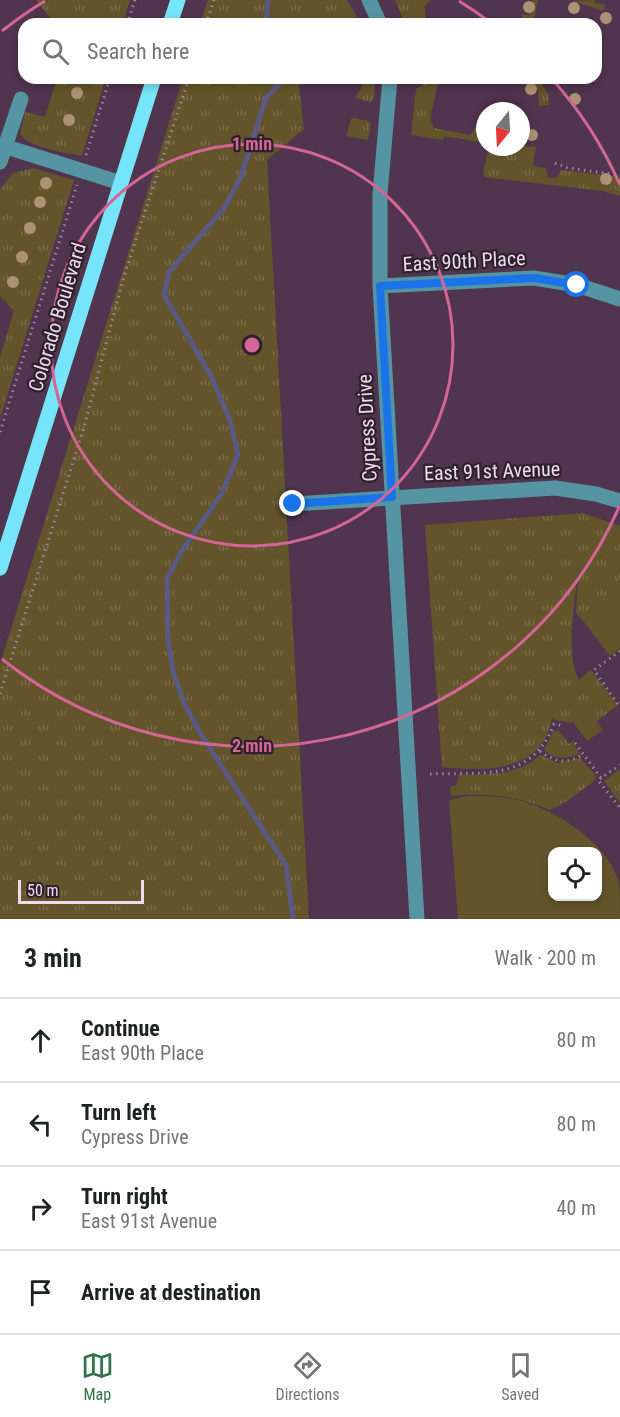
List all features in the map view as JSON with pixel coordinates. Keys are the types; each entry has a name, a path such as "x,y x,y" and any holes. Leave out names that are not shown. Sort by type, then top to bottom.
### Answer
{"main road":[{"path":"172,18 178,0"},
{"name":"Colorado Boulevard","path":"0,568 151,84"}],"street":[{"path":"369,0 377,18"},
{"name":"Cypress Drive","path":"389,84 380,194 380,286 417,919"},
{"path":"0,162 3,146 21,99"},
{"path":"3,146 121,183"},
{"name":"East 90th Place","path":"380,286 534,278 577,285 620,299"},
{"name":"East 91st Avenue","path":"293,504 555,488 596,494 620,501"}],"path":[{"path":"129,18 135,0"},
{"path":"208,18 214,0"},
{"path":"88,149 108,84"},
{"path":"0,694 84,427 124,276 187,84"},
{"path":"555,163 568,168 620,175"},
{"path":"0,432 77,183"},
{"path":"620,651 594,670 620,707"},
{"path":"430,774 509,770 525,764 540,751 554,724 564,726"},
{"path":"575,743 601,778"},
{"path":"540,751 552,760 564,761 574,760 583,754"},
{"path":"620,765 598,780 620,808"}],"green space":[{"path":"36,0 130,0 125,18 50,18"},
{"path":"208,0 347,0 358,18 202,18"},
{"path":"395,0 431,0 425,6 425,18 402,18"},
{"path":"533,0 538,0 534,18 523,18 521,14 529,15"},
{"path":"595,0 595,3 605,5 603,11 572,1"},
{"path":"55,84 104,84 82,155 58,152 39,146 20,134 25,112 45,117"},
{"path":"181,84 299,84 304,129 267,160 309,919 0,919 0,664"},
{"path":"363,84 375,84 374,99 371,102 355,98"},
{"path":"423,84 438,84 430,119 434,128 470,135 476,127 476,141 444,136 443,140 411,135 416,89"},
{"path":"527,84 541,84 548,94 549,105 539,106 538,89"},
{"path":"351,119 368,121 371,124 368,140 346,136"},
{"path":"530,147 536,147 533,166 546,168 548,178 556,178 561,170 620,177 620,196 602,191 485,177 483,174 487,156 530,156"},
{"path":"33,168 74,180 0,419 0,357 14,311 0,296 0,189 13,173"},
{"path":"583,513 620,526 620,594 584,622 576,613 579,565 572,624 572,655 579,680 591,670 618,705 597,721 589,711 571,723 552,719 546,737 536,750 510,765 477,769 442,767 425,525"},
{"path":"620,594 620,648 610,656 584,622"},
{"path":"589,710 603,730 587,741 573,722"},
{"path":"554,730 560,732 569,744 575,740 573,744 580,753 562,758 553,756 544,750"},
{"path":"540,755 557,763 580,758 596,776 594,781 569,800 550,810 502,796 451,796 450,787 456,785 459,775 492,774 513,770"},
{"path":"620,769 620,803 604,781"},
{"path":"468,796 491,796 528,803 569,823 594,843 598,847 548,847 548,901 602,901 602,852 619,882 620,919 458,919 449,800"}],"waterway":[{"path":"266,18 268,0"},
{"path":"279,84 266,98 240,179 224,208 169,272 164,295 211,376 230,420 238,455 222,493 181,552 167,579 168,640 173,671 184,703 202,736 286,865 293,919"}],"route":[{"path":"293,504 392,497 380,286 480,279 534,278 577,285"}]}
